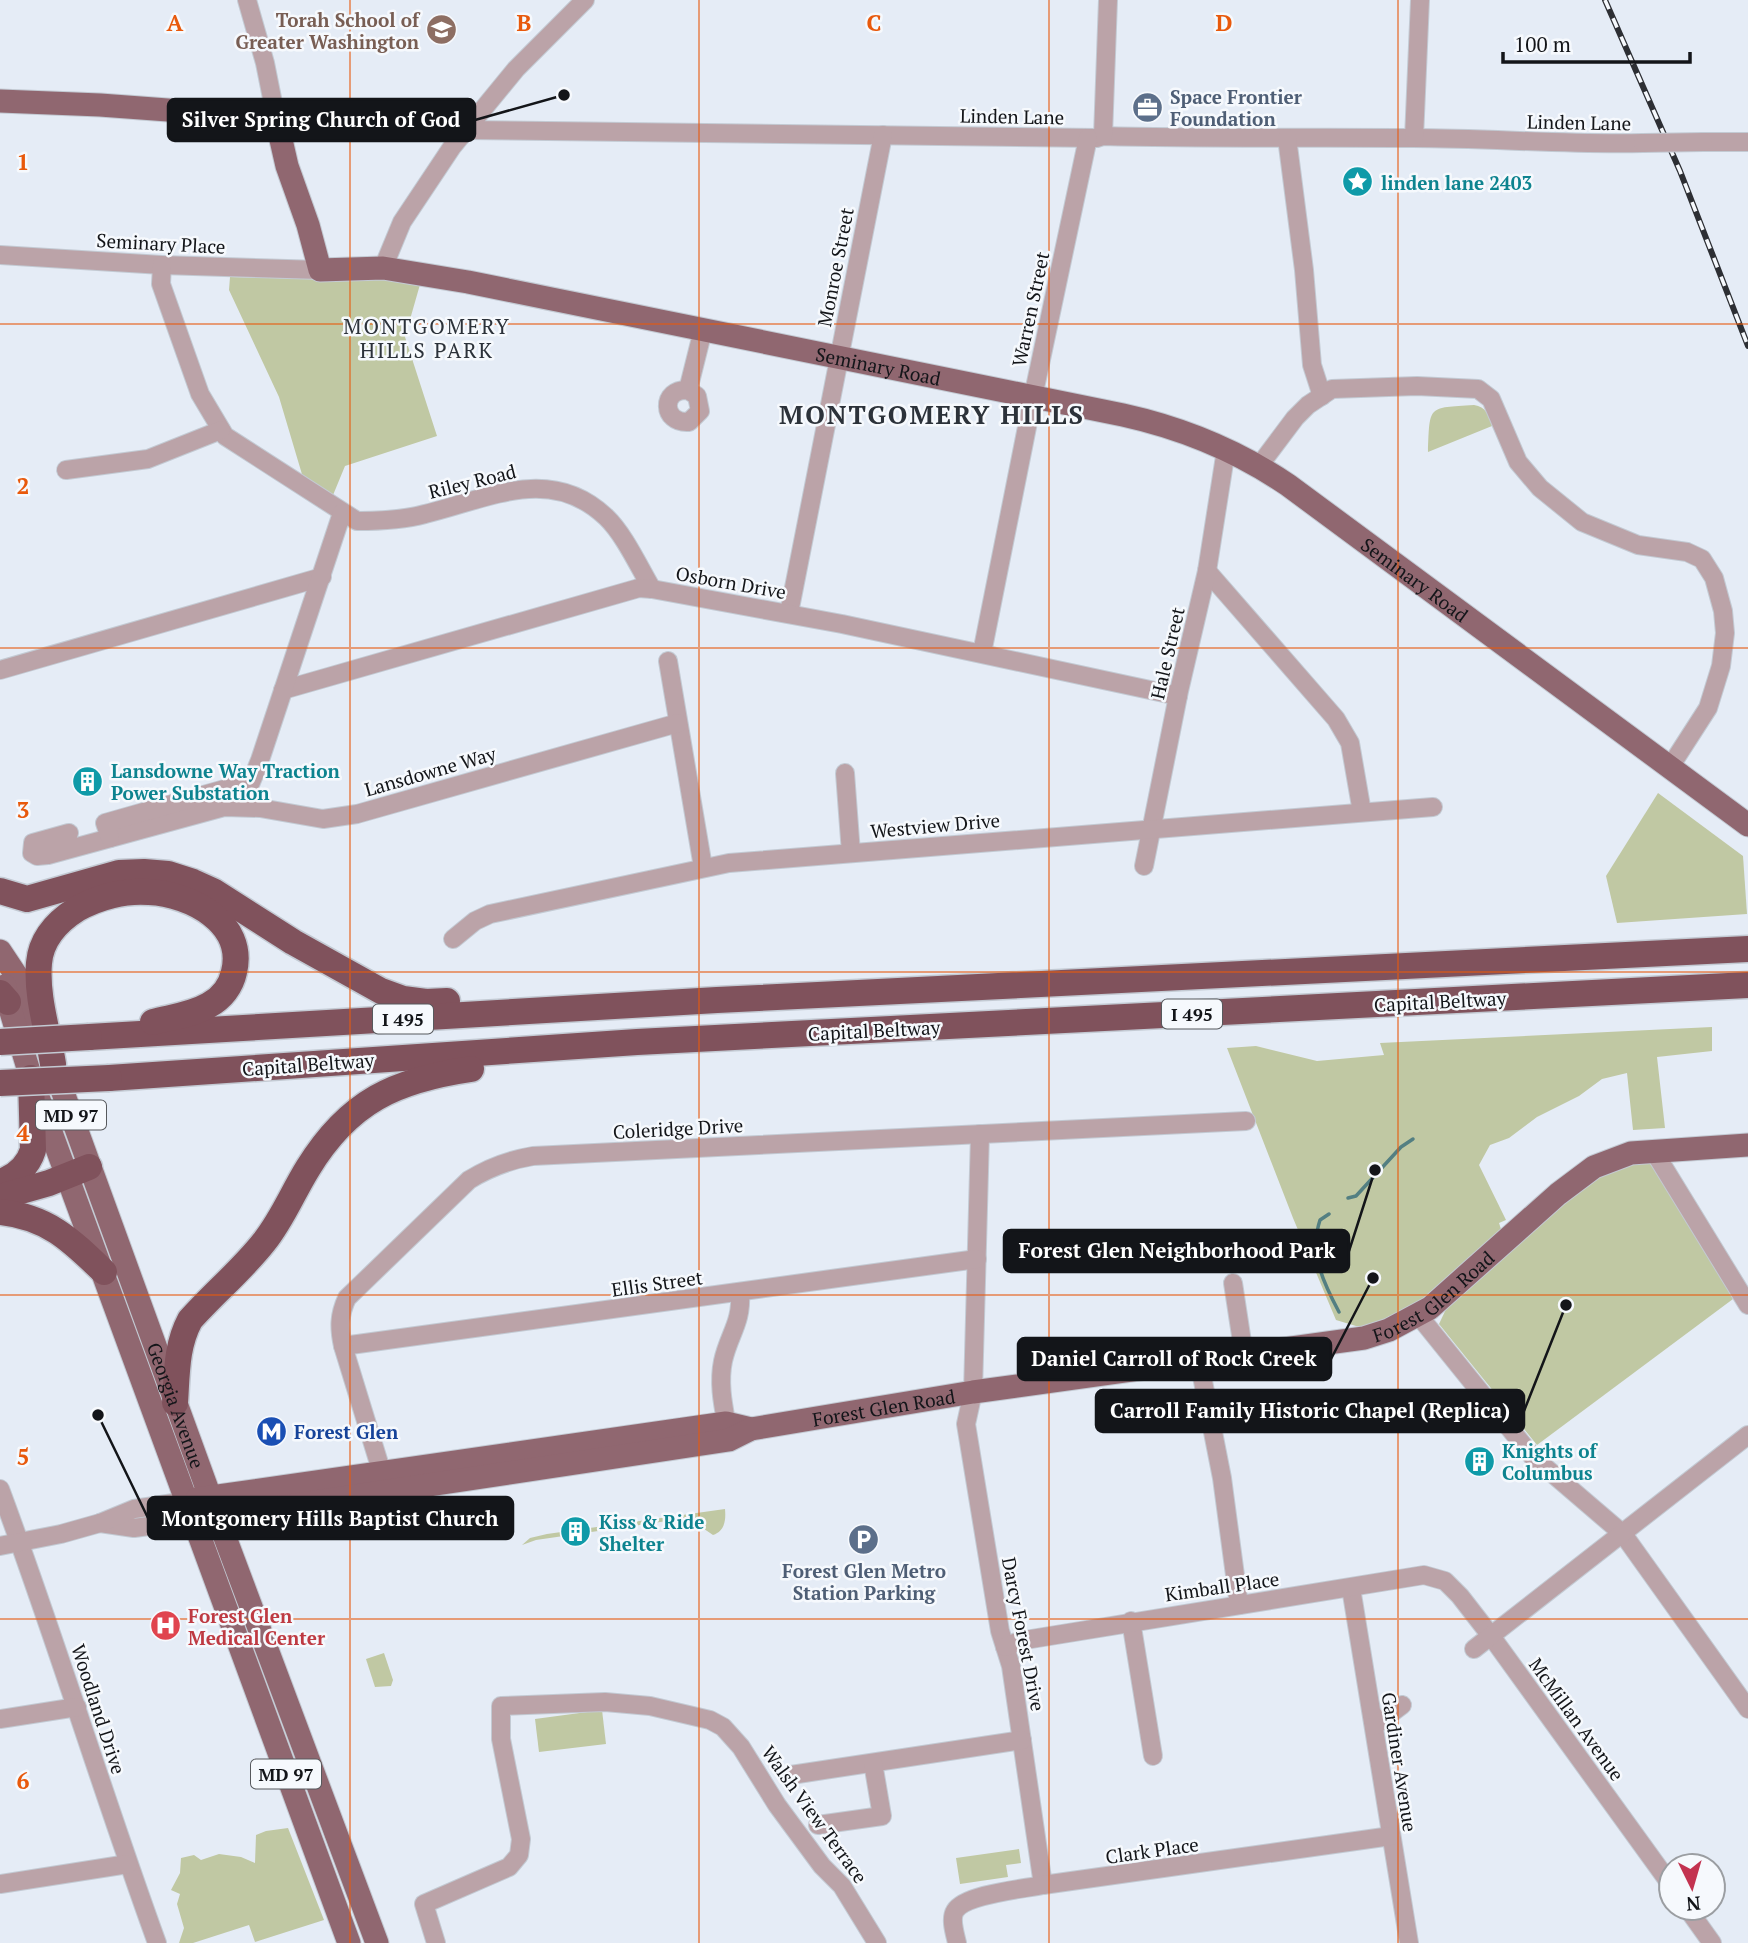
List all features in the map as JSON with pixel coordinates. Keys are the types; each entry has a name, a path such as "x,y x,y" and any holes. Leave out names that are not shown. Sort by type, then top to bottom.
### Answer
{"highway":[{"path":"0,891 27,899 119,873 168,874 213,891 360,982 403,999 426,1002 696,988 717,1000"},
{"path":"53,1064 40,987 39,962 52,930 66,916 105,897 149,892 191,902 220,921 230,935 236,966 232,981 223,995 195,1012 89,1038"},
{"name":"Capital Beltway","path":"0,1042 717,1000 1748,949"},
{"name":"Capital Beltway","path":"0,1083 637,1042 1748,985"},
{"path":"176,1403 178,1356 182,1335 190,1320 265,1241 324,1144 363,1105 410,1081 438,1074 637,1042"},
{"path":"0,1182 10,1179 22,1168 30,1159 33,1150 31,1079"},
{"path":"0,1197 79,1171"},
{"path":"0,1212 16,1214 51,1227 68,1238 104,1272"}],"main road":[{"path":"0,101 100,105 276,118 320,270"},
{"name":"Seminary Road","path":"320,270 383,268 468,282 1154,422 1259,466 1748,825"},
{"name":"Georgia Avenue","path":"0,953 4,998 31,1079 79,1171 176,1403 202,1509 262,1709 349,1943"},
{"name":"Georgia Avenue","path":"0,953 18,978 53,1064 104,1272 377,1943"},
{"name":"Forest Glen Road","path":"202,1509 382,1473 751,1429 973,1392 1364,1338 1419,1316 1454,1289 1578,1178 1615,1157 1653,1150 1748,1144"},
{"name":"Forest Glen Road","path":"202,1509 728,1432"}],"street":[{"path":"247,0 267,70 276,118"},
{"path":"383,268 402,222 443,159 516,69 585,0"},
{"name":"Warren Street","path":"982,653 1033,397 1096,137 1108,0"},
{"path":"1414,138 1420,0"},
{"name":"Linden Lane","path":"276,118 468,130 1414,138 1570,145 1748,142"},
{"name":"Monroe Street","path":"789,613 883,135"},
{"path":"1287,138 1304,270 1312,365 1322,396"},
{"name":"Seminary Place","path":"0,255 162,265 320,270"},
{"path":"66,470 148,459 221,430 200,394 172,316 161,284 162,265"},
{"path":"688,390 703,330"},
{"path":"1259,466 1295,418 1332,388 1417,386 1479,390 1491,399 1518,462 1540,488 1582,522 1638,545 1687,552 1702,559 1714,578 1723,611 1725,633 1721,666 1708,708 1670,767"},
{"name":"Riley Road","path":"221,430 225,436 356,521 423,515 511,489 551,488 578,497 607,517 652,589"},
{"name":"Hale Street","path":"1144,866 1178,696 1207,571 1226,450"},
{"path":"244,807 249,785 342,513"},
{"path":"1207,571 1336,719 1350,743 1362,812"},
{"path":"0,670 322,577"},
{"name":"Osborn Drive","path":"283,690 639,588 789,613 1178,696"},
{"path":"668,661 703,867"},
{"name":"Lansdowne Way","path":"69,833 33,843 33,853 37,856 48,855 224,807 244,807 323,819 357,814 678,723"},
{"path":"845,773 851,853"},
{"path":"110,838 105,823 234,786 249,785"},
{"name":"Westview Drive","path":"453,939 475,921 490,914 729,863 1433,807"},
{"name":"Coleridge Drive","path":"382,1473 343,1346 340,1313 347,1298 469,1180 485,1169 509,1160 533,1156 1246,1121"},
{"name":"Darcy Forest Drive","path":"980,1134 973,1392 966,1423 1000,1631 1011,1665 1043,1885"},
{"path":"1653,1150 1748,1305"},
{"name":"Ellis Street","path":"343,1346 977,1259"},
{"path":"1233,1283 1244,1355"},
{"path":"728,1432 721,1388 722,1365 741,1312 740,1293"},
{"path":"1419,1316 1532,1457 1623,1534 1748,1709"},
{"path":"1199,1361 1222,1478 1239,1605"},
{"path":"1474,1649 1748,1435"},
{"name":"Woodland Drive","path":"0,1489 157,1943"},
{"name":"Forest Glen Road","path":"0,1546 100,1523 134,1528 202,1509"},
{"name":"Kimball Place","path":"1005,1647 1019,1641 1131,1621 1424,1575 1445,1581"},
{"name":"McMillan Avenue","path":"1445,1581 1491,1636 1657,1866"},
{"name":"Gardiner Avenue","path":"1351,1588 1409,1943"},
{"path":"1131,1621 1153,1756"},
{"name":"Walsh View Terrace","path":"436,1943 424,1904 509,1867 519,1855 521,1839 501,1739 501,1706 605,1702 650,1706 710,1720 723,1727 741,1747 822,1866 842,1886 877,1943"},
{"path":"1374,1726 1402,1705"},
{"path":"0,1719 77,1707"},
{"path":"791,1775 1022,1740"},
{"path":"818,1825 881,1816 873,1763"},
{"name":"Clark Place","path":"957,1943 953,1918 955,1911 962,1903 987,1896 1043,1885 1391,1836"},
{"path":"0,1884 128,1864"},
{"path":"1697,1922 1712,1943"}],"green space":[{"name":"MONTGOMERY HILLS PARK","path":"382,276 421,281 405,337 437,436 345,466 331,500 304,481 279,397 229,290 230,277 352,280"},
{"path":"1474,405 1486,412 1492,426 1428,452 1429,425 1434,412 1447,407"},
{"path":"1658,793 1743,856 1747,914 1617,923 1606,876"},
{"path":"1712,1027 1712,1051 1657,1057 1665,1128 1633,1130 1627,1073 1602,1079 1579,1096 1537,1117 1509,1138 1490,1145 1479,1165 1506,1220 1499,1223 1503,1235 1438,1292 1375,1326 1356,1326 1336,1320 1227,1048 1256,1046 1317,1061 1384,1055 1380,1043"},
{"path":"1650,1157 1733,1299 1537,1445 1439,1324 1447,1307 1567,1198 1616,1166"},
{"path":"725,1509 724,1525 713,1535 688,1518 536,1540 522,1545 530,1538 547,1534"},
{"path":"384,1653 393,1680 391,1686 375,1687 366,1659"},
{"path":"602,1710 606,1744 539,1752 535,1719"},
{"path":"288,1828 324,1920 255,1942 249,1925 193,1943 179,1943 184,1928 177,1904 180,1894 171,1890 180,1873 181,1858 194,1855 201,1860 219,1854 241,1857 255,1863 256,1835"},
{"path":"1019,1849 1021,1863 1006,1865 1008,1877 960,1884 956,1858"}],"waterway":[{"path":"1348,1198 1356,1196 1401,1147 1413,1139"},
{"path":"1329,1214 1320,1220 1317,1256 1323,1278 1339,1312"}],"railway":[{"path":"1605,0 1680,171 1748,346"}],"place":[{"name":"Torah School of Greater Washington","path":"442,30"},
{"name":"Silver Spring Church of God","path":"564,95"},
{"name":"Space Frontier Foundation","path":"1147,107"},
{"name":"linden lane 2403","path":"1358,182"},
{"name":"Lansdowne Way Traction Power Substation","path":"88,781"},
{"name":"Forest Glen Neighborhood Park","path":"1375,1170"},
{"name":"Daniel Carroll of Rock Creek","path":"1373,1278"},
{"name":"Carroll Family Historic Chapel (Replica)","path":"1566,1305"},
{"name":"Montgomery Hills Baptist Church","path":"98,1415"},
{"name":"Forest Glen","path":"271,1431"},
{"name":"Knights of Columbus","path":"1479,1461"},
{"name":"Kiss & Ride Shelter","path":"576,1532"},
{"name":"Forest Glen Metro Station Parking","path":"864,1539"},
{"name":"Forest Glen Medical Center","path":"165,1626"}],"district":[{"name":"MONTGOMERY HILLS PARK","path":"427,338"},
{"name":"MONTGOMERY HILLS","path":"932,414"}]}
